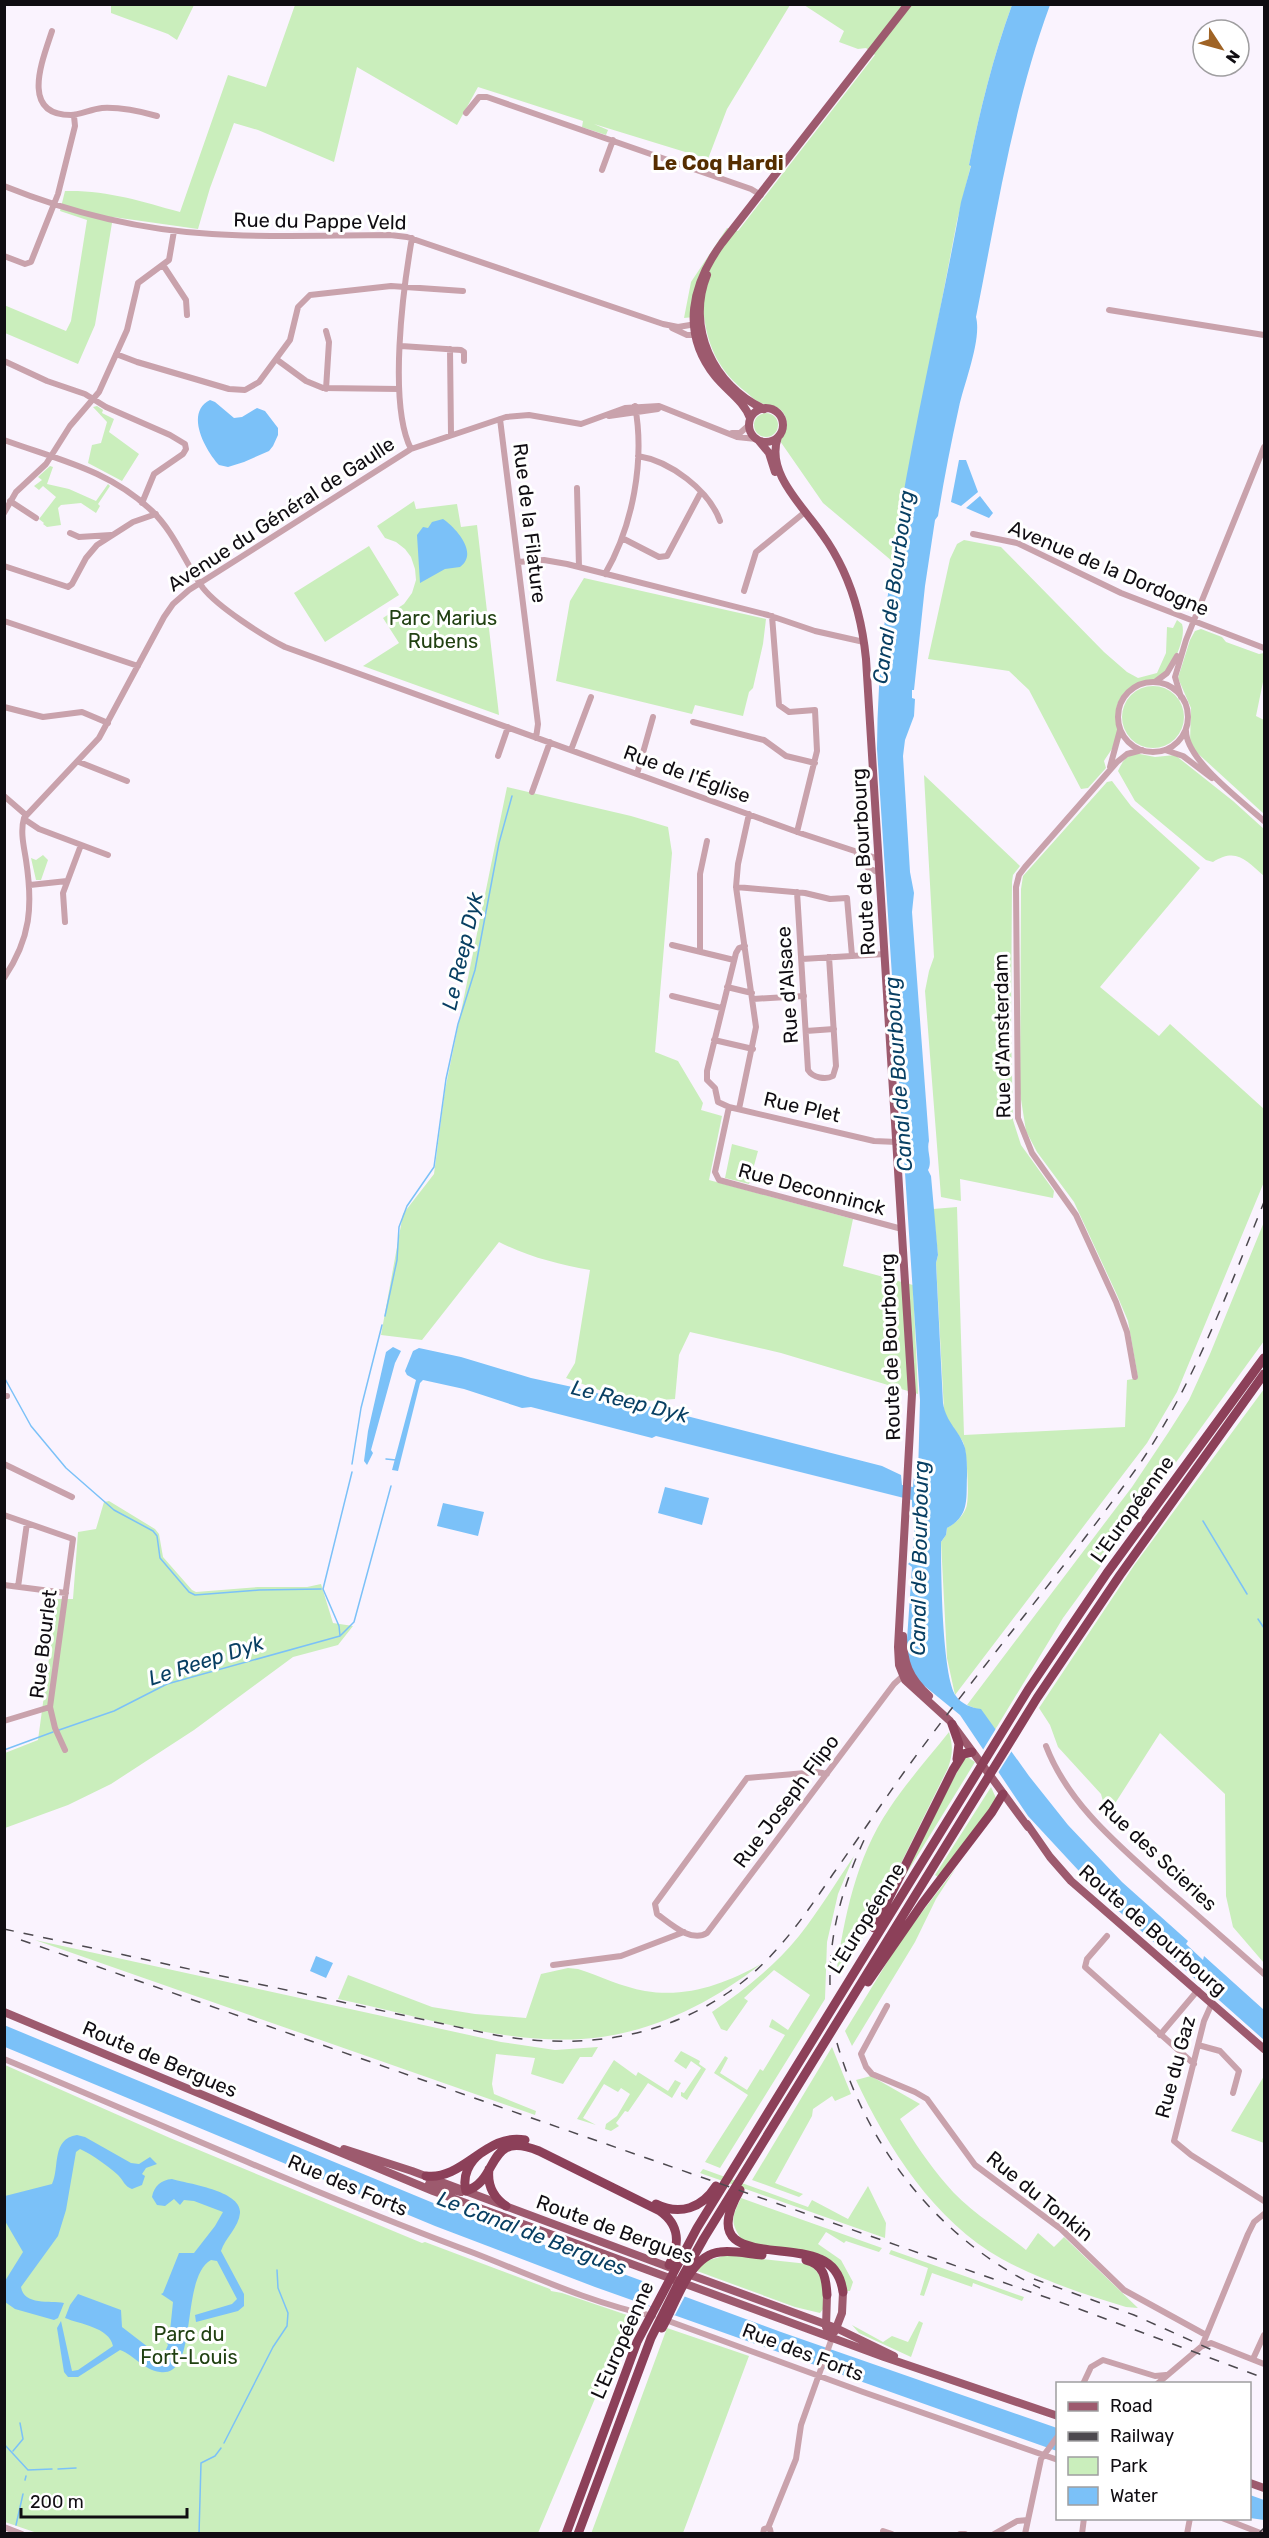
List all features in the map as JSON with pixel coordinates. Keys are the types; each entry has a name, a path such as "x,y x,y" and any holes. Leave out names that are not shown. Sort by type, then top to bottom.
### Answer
{"highway":[{"path":"1199,1447 1264,1353"},
{"name":"L'Européenne","path":"566,2534 642,2325 675,2260 977,1772 1088,1600 1264,1358"},
{"name":"L'Européenne","path":"578,2534 642,2360 692,2265 787,2103 1016,1731 1098,1606 1264,1375"},
{"path":"952,1724 959,1747 953,1770"},
{"path":"839,1993 885,1910 953,1770 963,1754 976,1754"},
{"path":"842,2017 898,1937 1005,1795"},
{"path":"426,2176 444,2175 508,2139 538,2145 666,2208 688,2209 713,2196"},
{"path":"482,2153 472,2161 467,2170 466,2191 481,2181 497,2154 508,2147 526,2146 669,2218 676,2231 675,2260"},
{"path":"490,2164 488,2176 490,2186 497,2199 506,2206"},
{"path":"729,2202 728,2223 739,2241 752,2248 806,2254 819,2258 837,2274 843,2292"},
{"path":"692,2265 706,2255 724,2252 807,2260 815,2263 823,2271 827,2295"}],"main road":[{"path":"699,335 721,375 746,399 764,409 774,411 780,417 782,426 778,437 770,441 758,440 750,432 750,422 744,406 709,367 699,335 700,287 712,264 740,222 908,4"},
{"path":"750,422 756,412 764,409"},
{"name":"Route de Bourbourg","path":"778,437 775,448 779,468 794,498"},
{"name":"Route de Bourbourg","path":"758,440 769,453 781,482 823,535 843,569 856,606 864,642 912,1387 898,1647 899,1665 914,1690 942,1712 976,1754"},
{"name":"Route de Bourbourg","path":"905,1674 953,1719 1028,1827 1068,1877 1264,2049"},
{"name":"Route de Bourbourg","path":"1005,1795 1028,1827"},
{"name":"Route de Bergues","path":"4,2012 390,2174 830,2342 911,2365 1056,2415"},
{"name":"Route de Bergues","path":"302,2136 426,2176 826,2324 911,2365"},
{"path":"390,2174 450,2191 466,2191 472,2200 485,2210"},
{"path":"830,2342 842,2310 843,2292"},
{"path":"827,2295 826,2324 830,2342"}],"street":[{"path":"52,31 38,78 39,93 49,108 74,116 86,110 109,108 132,110 157,116"},
{"path":"466,113 483,96 749,188 761,195"},
{"path":"4,256 25,264 30,263 54,204 75,126 74,116"},
{"path":"602,170 613,140"},
{"name":"Rue du Pappe Veld","path":"4,186 54,204 116,221 174,231 240,236 394,235 412,238 663,324 685,334 699,335"},
{"path":"4,513 19,489 51,458 70,426 93,399 127,330 137,285 171,257 174,231"},
{"path":"411,449 401,421 399,389 405,287 412,238"},
{"path":"164,265 186,300 187,315"},
{"path":"116,354 142,364 233,390 245,390 257,384 291,338 296,310 307,297 388,286 463,291"},
{"path":"1109,310 1264,335"},
{"name":"Rue du Pappe Veld","path":"663,324 678,327 698,324"},
{"path":"326,331 329,342 326,389"},
{"path":"401,346 463,351 464,361"},
{"path":"450,349 451,435"},
{"path":"276,359 306,381 326,389 399,389"},
{"path":"4,361 173,436 186,448 182,455 154,474 142,503"},
{"name":"Avenue du Général de Gaulle","path":"25,817 97,741 171,606 200,583 411,449 500,419 529,415 574,424 635,409 659,406 737,437 758,440"},
{"path":"606,574 622,538 632,499 638,456 635,409"},
{"name":"Rue de la Filature","path":"500,419 538,724 536,738"},
{"path":"723,430 739,433 750,422"},
{"name":"Rue de l'Église","path":"4,440 51,458 95,471 142,503 156,514 173,537 208,593 246,622 285,647 797,832 879,859"},
{"path":"1154,683 1168,671 1185,640 1264,447"},
{"path":"638,456 668,467 701,492 720,521"},
{"path":"577,488 579,567"},
{"path":"622,538 658,556 667,556 701,492"},
{"path":"10,501 36,518"},
{"path":"744,591 756,552 805,512"},
{"path":"4,566 68,587 72,584 88,555 100,542 133,522 156,514"},
{"path":"70,533 78,537 112,535"},
{"name":"Avenue de la Dordogne","path":"973,534 1014,542 1107,588 1264,648"},
{"path":"518,561 549,561 579,567 772,616 815,631 864,642"},
{"path":"740,608 742,599"},
{"path":"772,616 778,703 787,712 815,710 818,746 797,832"},
{"path":"4,621 138,666"},
{"path":"1185,640 1175,677 1187,711 1186,737 1190,748 1234,795"},
{"path":"1181,697 1170,687 1154,683 1138,686 1125,697 1119,711 1120,730 1129,742 1142,750 1155,752 1164,750 1178,741 1186,728"},
{"path":"571,750 591,697"},
{"path":"4,707 43,717 82,712 108,723"},
{"path":"636,774 653,717"},
{"path":"693,722 764,740 786,756 815,763"},
{"path":"498,756 508,727"},
{"name":"Rue d'Amsterdam","path":"1108,771 1117,748 1120,730"},
{"path":"532,792 550,742"},
{"name":"Rue d'Amsterdam","path":"1134,1377 1128,1336 1116,1302 1072,1207 1027,1144 1018,1118 1016,1103 1017,880 1024,867 1108,771 1125,755 1142,750"},
{"path":"1164,750 1184,756 1264,821"},
{"path":"79,762 128,780"},
{"path":"4,796 37,828 108,855"},
{"path":"739,1109 756,1027 736,887 737,868 749,814"},
{"path":"4,978 19,953 28,928 31,908 22,834 25,817"},
{"path":"700,951 700,877 707,841"},
{"path":"65,922 63,895 81,845"},
{"name":"Rue de l'Église","path":"855,852 870,870 880,873"},
{"path":"30,885 67,881"},
{"path":"736,887 797,892 830,899 847,898 852,956"},
{"name":"Rue d'Alsace","path":"797,892 808,1070 812,1074 828,1078 835,1072 834,1029"},
{"path":"672,945 734,960"},
{"path":"729,1107 718,1102 713,1085 707,1080 707,1073 734,960 738,949 745,946"},
{"path":"802,958 885,954"},
{"path":"806,1031 834,1029 830,957"},
{"path":"727,987 753,996 804,996"},
{"path":"672,996 722,1008"},
{"path":"714,1040 753,1049"},
{"name":"Rue Plet","path":"729,1107 864,1139 897,1142"},
{"name":"Rue Deconninck","path":"729,1107 715,1172 718,1180 902,1229"},
{"path":"4,1464 72,1497"},
{"path":"4,1515 27,1523 18,1587"},
{"name":"Rue Bourlet","path":"27,1523 73,1539 50,1707 55,1728 65,1750"},
{"path":"4,1585 66,1593"},
{"name":"Rue Joseph Flipo","path":"684,1932 698,1937 709,1930 905,1674"},
{"path":"4,1721 50,1707"},
{"name":"Rue des Scieries","path":"1046,1746 1054,1766 1106,1833 1264,1974"},
{"path":"684,1932 657,1914 655,1904 746,1779 817,1772 827,1774"},
{"path":"553,1965 621,1956 684,1932"},
{"path":"1107,1936 1087,1959 1085,1967 1194,2064"},
{"path":"1160,2035 1198,1990"},
{"name":"Rue du Gaz","path":"1212,2003 1206,2012 1174,2141 1191,2156 1264,2201"},
{"name":"Rue du Tonkin","path":"887,2006 861,2054 869,2072 925,2097 977,2167 1061,2229 1124,2290 1205,2336"},
{"path":"1198,2045 1220,2051 1239,2071 1233,2092"},
{"name":"Rue des Forts","path":"4,2059 413,2231 615,2307 672,2321 789,2363 819,2371 1045,2452 1056,2459"},
{"path":"1202,2346 1249,2230 1264,2214"},
{"path":"1253,2359 1264,2335"},
{"path":"1205,2336 1211,2343 1264,2364"},
{"path":"763,2534 764,2529 770,2531 797,2458 801,2425 830,2342"},
{"path":"1158,2382 1188,2360 1202,2346 1211,2343"},
{"path":"1084,2382 1088,2370 1096,2362 1109,2361 1159,2377 1169,2374"},
{"path":"1147,2374 1154,2382"},
{"path":"1025,2534 1045,2452 1056,2438"},
{"path":"994,2534 1016,2521 1028,2520"},
{"path":"1227,2520 1263,2534"},
{"path":"4,2527 22,2534"},
{"path":"884,2530 892,2534"},
{"path":"960,2533 965,2534"}],"green space":[{"path":"111,4 194,5 177,40 168,34 111,13"},
{"path":"295,5 790,5 727,109 708,159 594,124 608,130 606,135 582,127 583,121 478,87 457,125 357,67 334,162 258,130 234,123 210,188 198,229 113,217 95,325 78,364 5,333 4,305 66,331 71,321 87,220 60,211 65,191 109,194 180,212 228,75 266,87"},
{"path":"804,5 1012,5 993,64 973,144 969,165 971,165 957,221 892,561 823,503 780,441 787,426 782,411 777,407 757,401 722,368 712,349 704,316 684,318 691,282 727,228 738,231 875,55 866,48 858,49 839,42 844,31"},
{"path":"97,406 103,410 102,413 114,419 109,432 139,454 122,481 88,463 92,445 101,443 107,422 93,407"},
{"path":"761,413 771,413 778,420 778,430 771,437 761,437 754,430 754,420"},
{"path":"50,466 53,467 47,484 69,489 96,501 108,484 110,486 98,504 100,506 96,513 81,503 61,505 58,508 61,525 47,527 43,524 39,519 56,497 43,486 39,490 34,486 42,480 38,477"},
{"name":"Parc Marius Rubens","path":"414,501 416,509 457,504 461,527 477,525 499,715 363,666 399,643 383,618 404,604 412,593 416,580 411,557 396,542 385,538 377,526"},
{"path":"964,540 1001,547 1104,652 1127,672 1138,678 1157,673 1166,653 1167,627 1173,628 1177,620 1182,624 1180,647 1167,671 1155,680 1129,689 1119,701 1116,711 1118,732 1114,746 1104,761 1106,768 1088,788 1081,789 1029,690 1009,671 928,659 950,559 957,544"},
{"path":"369,546 399,595 325,642 294,593"},
{"path":"584,578 766,619 753,688 749,692 743,716 695,705 692,714 556,681 570,601"},
{"path":"1201,629 1222,637 1226,642 1259,654 1264,653 1264,677 1256,716 1264,720 1264,814 1194,750 1190,742 1191,708 1178,678 1190,640 1195,631"},
{"path":"1153,686 1165,688 1175,695 1182,705 1184,717 1182,729 1175,739 1165,746 1153,748 1141,746 1131,739 1124,729 1122,717 1124,705 1131,695 1141,688"},
{"path":"1135,753 1155,757 1175,755 1264,829 1264,876 1246,861 1235,856 1213,862 1206,860 1135,801 1118,771 1125,760"},
{"path":"924,775 1020,866 1013,875 1012,882 1013,1120 1021,1145 1054,1191 1053,1198 960,1179 961,1201 941,1197 925,991 934,957"},
{"path":"1112,781 1131,806 1200,868 1100,987 1159,1036 1170,1024 1264,1109 1264,1182 1177,1392 1147,1443 955,1695 947,1658 941,1542 946,1535 947,1528 958,1520 966,1508 968,1475 963,1442 944,1410 936,1263 938,1255 933,1209 957,1207 964,1435 1125,1427 1127,1380 1138,1378 1128,1321 1074,1202 1037,1152 1026,1131 1020,1093 1021,889 1023,876 1107,782"},
{"path":"507,787 668,827 672,853 655,1052 678,1061 703,1103 701,1110 722,1116 709,1180 853,1219 843,1266 913,1285 918,1394 781,1353 690,1332 679,1355 675,1399 632,1402 566,1378 575,1363 590,1270 543,1259 499,1242 422,1340 381,1335 403,1214 434,1174 445,1090"},
{"path":"43,855 48,860 41,880 36,880 31,858 36,860"},
{"path":"732,1144 758,1151 749,1184 725,1178"},
{"path":"1264,1222 1264,1341 1063,1618 995,1730 977,1709 967,1705 1132,1487 1189,1400"},
{"path":"1264,1389 1264,1963 1233,1927 1226,1896 1225,1794 1160,1733 1107,1816 1101,1794 1058,1747 1050,1725 1039,1708 1135,1564"},
{"path":"109,1501 155,1529 159,1534 163,1557 192,1590 196,1592 258,1587 307,1587 321,1584 333,1623 353,1626 338,1645 293,1657 194,1730 111,1784 68,1805 5,1828 5,1753 38,1740 57,1599 73,1599 78,1532 96,1529 104,1502"},
{"path":"949,1732 952,1750 948,1768 871,1924 839,1975 836,1975 853,1889 868,1847 896,1799"},
{"path":"966,1756 975,1762 897,1889 936,1811"},
{"path":"991,1787 996,1798 994,1804 938,1877 935,1875"},
{"path":"854,1856 838,1894 827,1942 825,1999 720,2168 705,2162 748,2095 714,2073 725,2056 728,2058 720,2073 747,2090 760,2069 763,2071 785,2035 769,2027 772,2019 788,2030 810,1995 774,1970 744,1998 748,2001 727,2031 721,2029 712,2012 780,1958 814,1917"},
{"path":"956,1868 936,1899 915,1942 852,2046 845,2031 902,1938"},
{"path":"35,1940 501,2042 555,2050 598,2047 592,2057 580,2057 563,2084 531,2074 535,2058 496,2054 492,2084 494,2094 536,2111 535,2115"},
{"path":"761,1964 721,1992 677,2015 631,2031 582,2039 520,2037 490,2033 338,1999 348,1975 432,2007 475,2014 526,2018 541,1974 568,1968 578,1969 636,1989 676,1993 720,1983"},
{"path":"832,2047 851,2094 835,2101 832,2096 813,2109 812,2116 775,2183 803,2194 799,2197 752,2180"},
{"path":"681,2051 700,2061 699,2064 706,2069 687,2100 681,2096 681,2092 684,2093 701,2068 691,2061 686,2069 674,2061"},
{"path":"614,2060 636,2076 638,2072 668,2091 675,2080 681,2083 672,2098 648,2083 628,2112 625,2111 616,2123 619,2126 611,2131 605,2129 606,2124 617,2116 630,2094 621,2088 618,2092 604,2084 583,2118 596,2125 577,2119"},
{"name":"Parc du Fort-Louis","path":"5,2065 170,2138 422,2243 425,2242 551,2291 630,2316 538,2533 40,2534 5,2522"},
{"path":"871,2076 920,2104 900,2119 934,2169 964,2202 1026,2250 1038,2233 1054,2247 1064,2237 1138,2308 1126,2307 1094,2297 1032,2274 1002,2259 955,2225 916,2181 883,2131 856,2080"},
{"path":"1264,2076 1264,2143 1231,2131"},
{"path":"703,2169 808,2207 812,2200 848,2219 868,2186 886,2223 885,2238 700,2173"},
{"path":"741,2198 882,2248 879,2252 846,2241 844,2243 826,2232 818,2244 841,2260 853,2282 850,2291 847,2291 833,2263 743,2241 733,2220"},
{"path":"891,2250 1024,2297 1022,2301 973,2283 972,2287 932,2273 924,2296 920,2295 928,2268 889,2254"},
{"path":"727,2255 808,2264 821,2278 823,2309 820,2313 795,2307 697,2271 702,2262"},
{"path":"919,2321 923,2323 911,2357 859,2333 852,2325 883,2342 892,2336 908,2342"},
{"path":"667,2328 749,2356 683,2533 591,2534"}],"water":[{"name":"Canal de Bourbourg","path":"1012,5 1050,5 1026,81 1007,159 976,317 975,349 959,407 938,516 935,520 925,586 914,690 912,690 912,698 915,699 914,716 905,740 903,756 929,1141 928,1170 931,1176 938,1255 936,1263 943,1403 947,1416 963,1442 967,1462 965,1506 960,1518 947,1528 946,1535 941,1542 945,1646 951,1685 958,1699 967,1705 981,1709 1068,1825 1122,1882 1188,1941 1186,1944 1203,1960 1204,1956 1264,2010 1264,2040 1104,1898 1028,1816 960,1715 916,1679 906,1654 912,1567 908,1564 912,1560 916,1508 912,1507 912,1500 656,1436 652,1438 531,1407 522,1408 464,1389 423,1380 420,1383 398,1471 392,1470 416,1380 407,1375 405,1371 413,1351 419,1348 882,1466 901,1475 902,1485 913,1487 914,1477 918,1476 920,1400 877,749 880,680 895,542 920,406 978,124 993,64"},
{"path":"210,400 234,418 242,417 257,408 265,411 278,428 278,435 273,446 269,451 244,462 228,467 219,465 208,451 198,423 202,406"},
{"path":"959,460 966,460 978,492 961,506 951,502"},
{"path":"980,496 993,513 989,518 966,508"},
{"path":"443,519 454,528 463,541 467,555 465,561 460,567 445,569 420,583 417,535 423,527 428,528 432,522"},
{"path":"393,1347 401,1351 395,1363 371,1450 373,1453 367,1465 364,1461 368,1431 386,1352"},
{"path":"665,1487 709,1498 702,1525 658,1513"},
{"path":"443,1503 484,1512 478,1536 437,1526"},
{"path":"316,1956 333,1963 326,1978 310,1971"},
{"path":"4,2025 455,2212 781,2332 1056,2428 1056,2451 595,2287 435,2226 5,2047"},
{"path":"77,2135 85,2137 131,2163 139,2164 150,2157 157,2164 146,2168 142,2174 145,2176 142,2185 132,2189 95,2157 80,2149 76,2152 66,2210 58,2236 21,2287 23,2293 32,2300 64,2303 58,2318 54,2320 15,2309 5,2302 5,2281 23,2252 5,2221 5,2196 52,2184 63,2142"},
{"path":"172,2179 224,2194 238,2205 239,2218 221,2251 244,2294 244,2306 238,2311 196,2322 195,2315 232,2304 237,2299 217,2261 211,2260 201,2270 195,2286 185,2344 180,2360 172,2370 154,2371 120,2350 78,2377 68,2377 64,2372 57,2328 61,2321 72,2371 78,2370 113,2346 106,2334 100,2330 65,2318 78,2294 121,2310 122,2327 157,2354 164,2354 168,2345 164,2339 165,2334 170,2331 173,2302 161,2294 179,2253 194,2253 223,2212 194,2201 184,2200 180,2205 174,2199 165,2206 157,2205 152,2197 154,2190 161,2182"},
{"path":"1251,2495 1264,2500 1264,2520 1251,2518"}],"pier":[{"path":"997,1727 1013,1749 996,1776 981,1753"},
{"path":"652,2284 685,2296 675,2315 642,2303"}],"waterway":[{"name":"Le Reep Dyk","path":"385,1316 397,1260 399,1227 407,1206 434,1167 446,1079 458,1024 475,970 499,843 512,796"},
{"name":"Le Reep Dyk","path":"352,1464 361,1408 382,1325"},
{"path":"4,1377 31,1426 66,1468 114,1510 153,1531 157,1536 160,1558 189,1592 195,1595 259,1590 321,1589"},
{"path":"386,1459 396,1460"},
{"name":"Le Reep Dyk","path":"59,1730 114,1711 167,1684 340,1636 339,1626 323,1589 352,1472"},
{"name":"Le Reep Dyk","path":"341,1635 354,1622 391,1486"},
{"path":"1203,1521 1247,1594"},
{"path":"1258,1619 1264,1628"},
{"name":"Le Reep Dyk","path":"4,1750 53,1732"},
{"path":"224,2443 273,2347 287,2326 288,2313 278,2288 277,2270"},
{"path":"13,2451 23,2439 20,2423"},
{"path":"4,2444 28,2470 52,2469"},
{"path":"199,2534 201,2463 215,2456 221,2448"},
{"path":"58,2469 76,2468"},
{"path":"25,2480 26,2476"},
{"path":"16,2525 23,2494"}],"railway":[{"path":"4,1929 521,2039 583,2041 614,2037 644,2031 702,2009 745,1980 787,1938 936,1729 1141,1462 1194,1368 1224,1302 1264,1202"},
{"path":"830,1985 832,1947 839,1910 850,1873 865,1838"},
{"path":"21,1940 1071,2306 1264,2378"},
{"path":"837,2043 868,2120 888,2155 913,2188 940,2218 970,2245 1004,2268 1040,2288"},
{"path":"1034,2279 1134,2315 1212,2350"},
{"path":"1258,2534 1264,2528"}],"district":[{"name":"Le Coq Hardi","path":"718,162"}],"water label":[{"name":"Le Canal de Bergues","path":"532,2233"}]}
